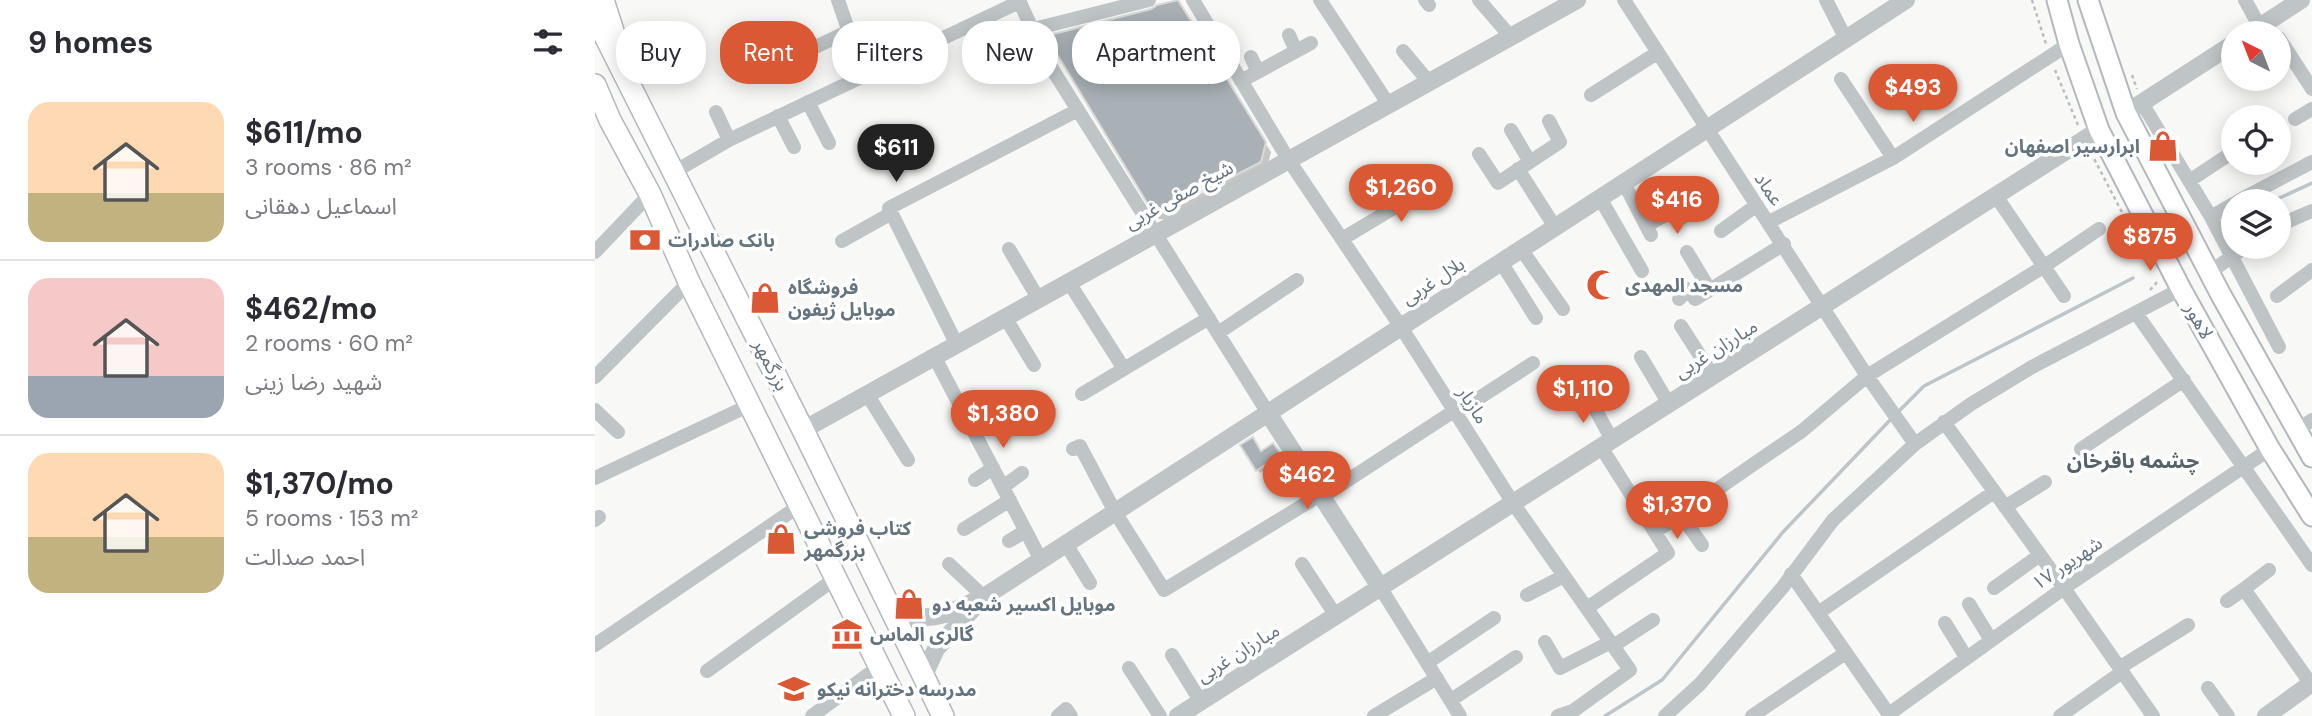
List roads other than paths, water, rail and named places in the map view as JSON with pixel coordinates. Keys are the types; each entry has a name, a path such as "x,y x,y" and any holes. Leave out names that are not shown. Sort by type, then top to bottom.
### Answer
{"main road":[{"path":"603,0 616,32"},
{"name":"لاهور","path":"2057,0 2092,135 2147,224 2270,449 2312,516"},
{"name":"لاهور","path":"2093,2 2172,204 2209,274 2304,425 2312,457"},
{"name":"بزرگمهر","path":"595,16 616,45"},
{"name":"بزرگمهر","path":"637,84 674,173 943,716"},
{"name":"بزرگمهر","path":"595,85 600,113 650,194 689,282 904,716"},
{"path":"2147,224 2164,238 2173,238 2179,228 2172,204"}],"street":[{"path":"838,0 845,21"},
{"path":"1058,23 1149,0"},
{"path":"1479,0 1510,36"},
{"name":"شیخ صفی غربی","path":"803,429 1577,0"},
{"name":"عماد","path":"1624,0 1867,376 1915,444"},
{"path":"1826,0 1846,38"},
{"name":"بلال غربی","path":"984,597 1906,0"},
{"path":"2245,0 2258,21"},
{"path":"2273,21 2301,0"},
{"path":"948,35 1019,1 1027,21"},
{"name":"مازیار","path":"1196,1 1288,159 1401,327 1513,503 1630,670 1576,714"},
{"path":"1323,1 1388,105"},
{"path":"1289,35 1296,51"},
{"path":"1241,81 1311,43"},
{"path":"1769,222 1893,158 2069,44"},
{"path":"1403,51 1429,82"},
{"path":"2221,52 2134,108 2191,185 2221,237"},
{"path":"1591,95 1657,53"},
{"path":"1251,57 1258,72"},
{"path":"2291,57 2312,89"},
{"path":"1058,78 1460,716"},
{"path":"1841,79 1893,158"},
{"path":"674,173 729,140 847,84"},
{"path":"808,102 829,144"},
{"path":"2295,119 2312,109"},
{"path":"956,343 889,208 1078,110"},
{"path":"716,112 729,140"},
{"path":"778,116 794,147"},
{"path":"1479,155 1498,183 1560,142 1549,121"},
{"path":"1510,130 1555,227"},
{"name":"مبارزان غربی","path":"1178,716 2092,135"},
{"path":"2172,204 2221,161"},
{"path":"2261,189 2312,162"},
{"path":"1342,239 1442,179"},
{"path":"1624,183 1649,231 1669,213 1679,219 1692,212"},
{"path":"595,252 650,194"},
{"path":"1996,196 2063,296"},
{"path":"1600,198 1642,271"},
{"path":"1721,231 1757,205"},
{"path":"2211,217 2221,211"},
{"path":"2291,220 2312,211"},
{"path":"842,242 890,214"},
{"path":"1655,532 1802,431 1867,376 2043,267 2099,229"},
{"path":"1679,299 1688,289 1695,299 1784,244"},
{"path":"1009,249 1038,298"},
{"path":"1521,249 1563,309"},
{"path":"1687,252 1710,290"},
{"path":"2209,274 2231,259"},
{"path":"2233,259 2279,348"},
{"path":"1501,262 1537,318"},
{"path":"2277,296 2312,270"},
{"path":"1218,333 1297,280"},
{"path":"1068,281 1124,369"},
{"path":"595,377 689,282"},
{"path":"1665,716 1700,684 1782,588 1833,520 1915,444 1944,422 2032,367 2181,289"},
{"path":"2142,310 2184,380 2312,565"},
{"path":"1005,317 1034,365"},
{"path":"1082,394 1209,318"},
{"path":"1681,326 1713,376"},
{"path":"934,356 1041,559"},
{"path":"1641,357 1669,404"},
{"path":"1073,449 1080,446 1115,512 1164,590 1321,496 1532,363"},
{"path":"2081,449 2184,380"},
{"path":"1586,392 1606,444 1668,552 1587,608"},
{"path":"867,394 908,460"},
{"path":"595,478 750,405"},
{"path":"595,410 618,432"},
{"path":"1944,422 2153,716"},
{"name":"۱۷ شهریور","path":"1884,714 2270,449"},
{"path":"975,480 993,468"},
{"path":"964,529 1007,494 1022,473"},
{"path":"2005,507 2045,482"},
{"path":"1818,613 1994,492"},
{"path":"598,638 799,506"},
{"path":"1681,515 1702,546"},
{"path":"1009,541 1026,531"},
{"path":"1066,544 1090,583"},
{"path":"1994,588 2040,555"},
{"path":"949,564 984,597"},
{"path":"1302,564 1336,616"},
{"path":"2227,601 2269,570"},
{"path":"1790,574 1884,714"},
{"path":"1527,595 1564,576"},
{"path":"707,671 836,578"},
{"path":"2244,589 2311,683 2266,716"},
{"path":"893,614 920,619 939,617 984,597"},
{"path":"923,677 936,649 984,597"},
{"path":"1969,604 1991,639"},
{"path":"1427,663 1494,618"},
{"path":"1545,642 1560,668 1612,644 1653,620"},
{"path":"1945,623 1966,657"},
{"path":"2060,716 2187,625"},
{"path":"1752,716 1845,654"},
{"path":"1172,655 1201,702"},
{"path":"1451,701 1515,657"},
{"path":"812,716 880,667"},
{"path":"1129,668 1160,716"},
{"path":"1374,716 1437,678"},
{"path":"2208,688 2228,716"},
{"path":"1058,716 1066,709 1071,716"},
{"path":"1558,716 1576,714"}],"waterway":[{"path":"2291,193 2312,183"},
{"path":"1899,411 1924,386 2133,278"},
{"path":"1605,716 1662,680 1783,532 1893,417"}],"place":[{"name":"ابرارسیر اصفهان","path":"2163,146"},
{"name":"بانک صادرات","path":"645,240"},
{"name":"مسجد المهدی","path":"1602,285"},
{"name":"فروشگاه موبایل ژیفون","path":"765,298"},
{"name":"کتاب فروشی بزرگمهر","path":"781,539"},
{"name":"موبایل اکسیر شعبه دو","path":"909,604"},
{"name":"گالری الماس","path":"847,634"},
{"name":"مدرسه دخترانه نیکو","path":"794,689"}],"district":[{"name":"چشمه باقرخان","path":"2133,461"}]}
